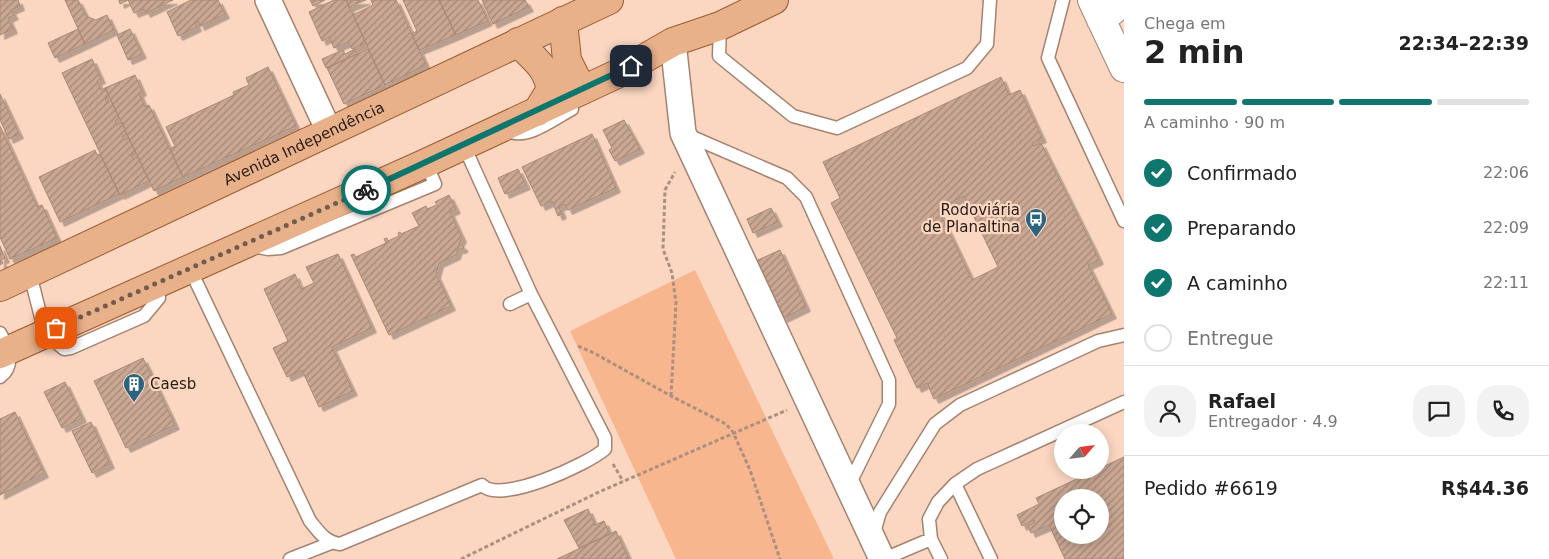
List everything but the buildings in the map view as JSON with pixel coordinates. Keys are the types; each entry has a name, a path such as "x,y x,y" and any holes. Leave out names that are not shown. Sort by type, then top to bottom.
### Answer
{"main road":[{"name":"Avenida Independência","path":"0,287 609,0"},
{"path":"3,345 45,333 190,269 537,112 589,87 673,42 720,26 774,0"},
{"path":"563,21 567,60 589,87"},
{"path":"518,42 542,64 548,76 551,90 537,112"}],"street":[{"path":"268,0 329,131"},
{"path":"1124,1 1096,10 1124,68"},
{"path":"673,42 688,142 879,552"}],"lane":[{"path":"720,26 719,56 794,116 838,128 968,68 987,44 990,0"},
{"path":"1063,0 1048,58 1124,221"},
{"path":"502,127 512,133 526,133 596,96 589,87"},
{"path":"688,142 787,178 806,197 890,380 889,404 848,487"},
{"path":"190,269 310,521 324,539 331,543 340,544 482,485 490,490 513,490 528,486 593,457 605,449 605,438 531,294 464,146"},
{"path":"30,274 45,333"},
{"path":"510,304 531,294"},
{"path":"931,538 879,552 880,512 935,424 968,401 1098,341 1124,335"},
{"path":"0,377 9,367 3,345"},
{"path":"941,559 931,538 930,520 938,502 955,484 977,469 1124,402"},
{"path":"955,484 991,559"},
{"path":"290,559 331,543"}],"path":[{"path":"671,396 676,303 672,273 663,249 665,190 688,142"},
{"path":"553,336 594,352 671,396 726,424 733,432 750,470 780,559"},
{"path":"461,559 599,492 733,432 809,401"}],"shaded area":[{"path":"695,270 834,559 676,559 570,331"}],"way so far":[{"path":"56,328 366,190"}],"place":[{"name":"Rodoviária de Planaltina","path":"1036,238"},
{"name":"Caesb","path":"134,403"}],"route":[{"path":"366,190 464,146 631,66"}]}
